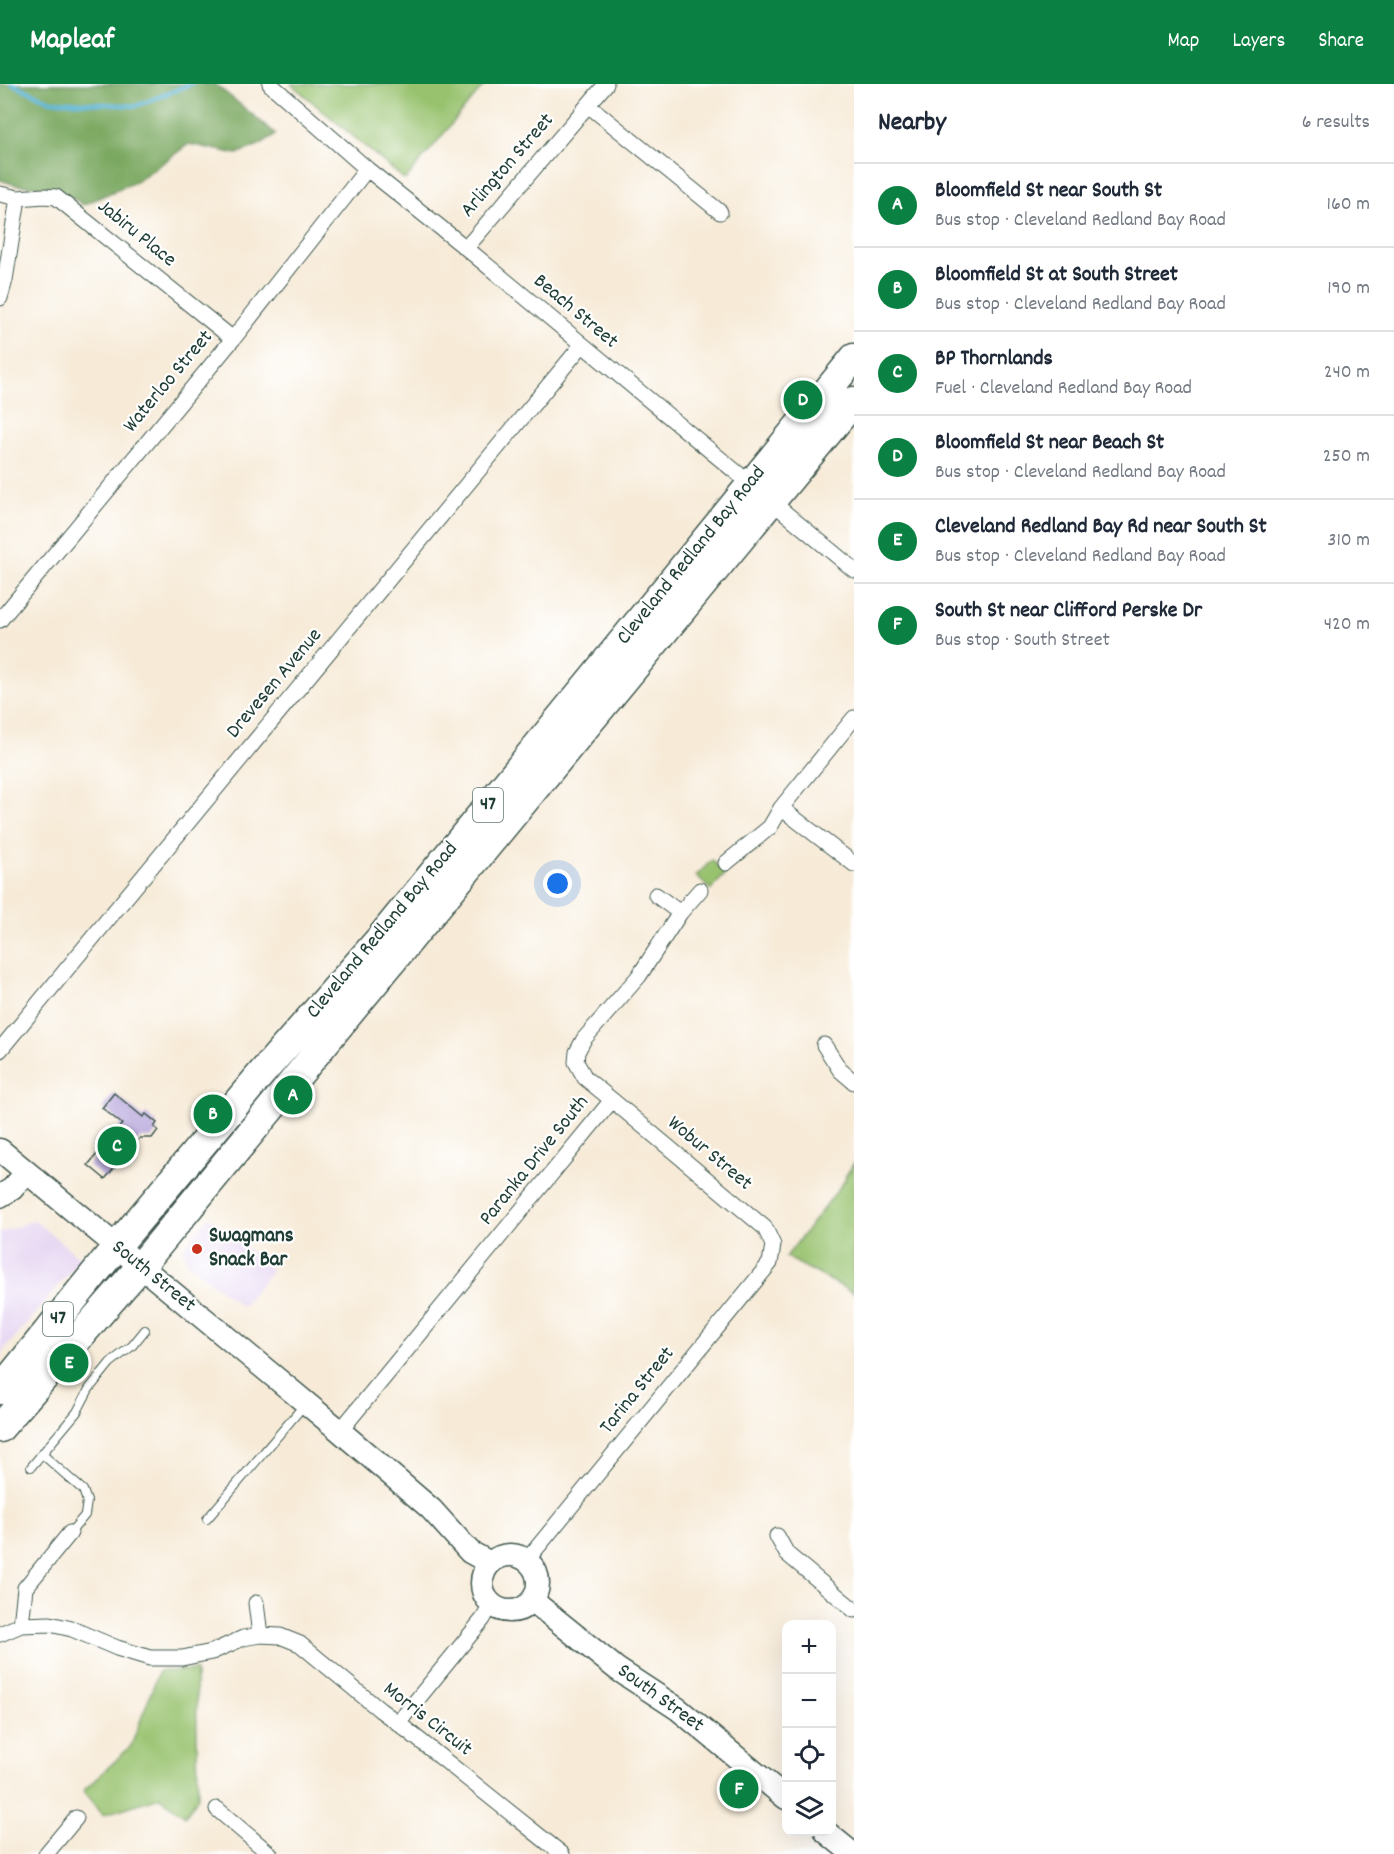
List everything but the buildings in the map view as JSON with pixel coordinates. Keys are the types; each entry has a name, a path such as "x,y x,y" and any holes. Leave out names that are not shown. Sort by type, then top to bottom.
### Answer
{"highway":[{"name":"Cleveland Redland Bay Road","path":"0,1428 140,1267 761,494 854,358"},
{"name":"Cleveland Redland Bay Road","path":"0,1390 261,1074 761,494 854,401"}],"street":[{"name":"Beach Street","path":"270,84 367,169 466,248 854,570"},
{"name":"Arlington Street","path":"466,248 606,84"},
{"path":"588,105 720,212"},
{"name":"Waterloo Street","path":"0,620 233,339 367,169"},
{"name":"Jabiru Place","path":"0,194 18,198 56,197 233,339"},
{"path":"0,298 18,198"},
{"name":"Drevesen Avenue","path":"0,1050 582,345"},
{"path":"726,863 770,827 781,808 854,718"},
{"path":"781,808 854,864"},
{"name":"Paranka Drive South","path":"340,1431 612,1100 585,1078 576,1062 577,1052 584,1039 639,976 680,913 700,890"},
{"path":"656,895 680,913"},
{"path":"824,1045 840,1070 854,1082"},
{"name":"Wobur Street","path":"612,1100 765,1228 773,1245"},
{"name":"South Street","path":"0,1150 340,1431 431,1509 462,1545 489,1563"},
{"path":"0,1196 12,1189 26,1173"},
{"name":"Tarina Street","path":"527,1560 770,1263 773,1245"},
{"path":"21,1625 25,1588 70,1533"},
{"path":"777,1536 787,1554 854,1610"},
{"path":"507,1555 527,1560 538,1579 538,1591 533,1601 513,1612 501,1611 491,1605 485,1598 481,1579 489,1563 498,1557 507,1555"},
{"name":"South Street","path":"533,1601 617,1669 678,1709 782,1795"},
{"path":"256,1603 260,1635"},
{"path":"398,1723 491,1605"},
{"name":"Morris Circuit","path":"0,1634 21,1625 50,1624 72,1629 117,1648 150,1658 182,1658 212,1652 243,1638 260,1635 280,1636 300,1644 562,1854"},
{"path":"217,1809 270,1854"},
{"path":"46,1854 76,1818"},
{"path":"831,1836 853,1854"}],"lane":[{"path":"32,1467 77,1412 89,1389 111,1363 132,1346 145,1330"},
{"path":"207,1519 306,1403"},
{"path":"42,1454 83,1490 87,1501 85,1515 70,1533"}],"shaded area":[{"path":"209,1217 272,1270 242,1307 187,1262 183,1248"},
{"path":"34,1220 81,1259 0,1355 0,1233"}],"green space":[{"path":"0,84 215,84 276,134 261,144 237,154 189,144 137,181 83,205 71,197 48,188 16,185 0,180"},
{"path":"291,84 485,84 405,180"},
{"path":"712,860 725,874 711,890 696,876"},
{"path":"854,1163 854,1293 786,1257 846,1179"},
{"path":"196,1670 198,1797 185,1816 160,1797 103,1815 83,1791 131,1746 159,1671"}],"waterway":[{"path":"12,84 51,101 136,106 191,84"}],"place":[{"name":"Bloomfield St near Beach St","path":"803,400"},
{"name":"Bloomfield St near South St","path":"293,1095"},
{"name":"Bloomfield St at South Street","path":"213,1114"},
{"name":"BP Thornlands","path":"117,1146"},
{"name":"Swagmans Snack Bar","path":"197,1249"},
{"name":"Cleveland Redland Bay Rd near South St","path":"69,1363"},
{"name":"South St near Clifford Perske Dr","path":"739,1789"}]}
